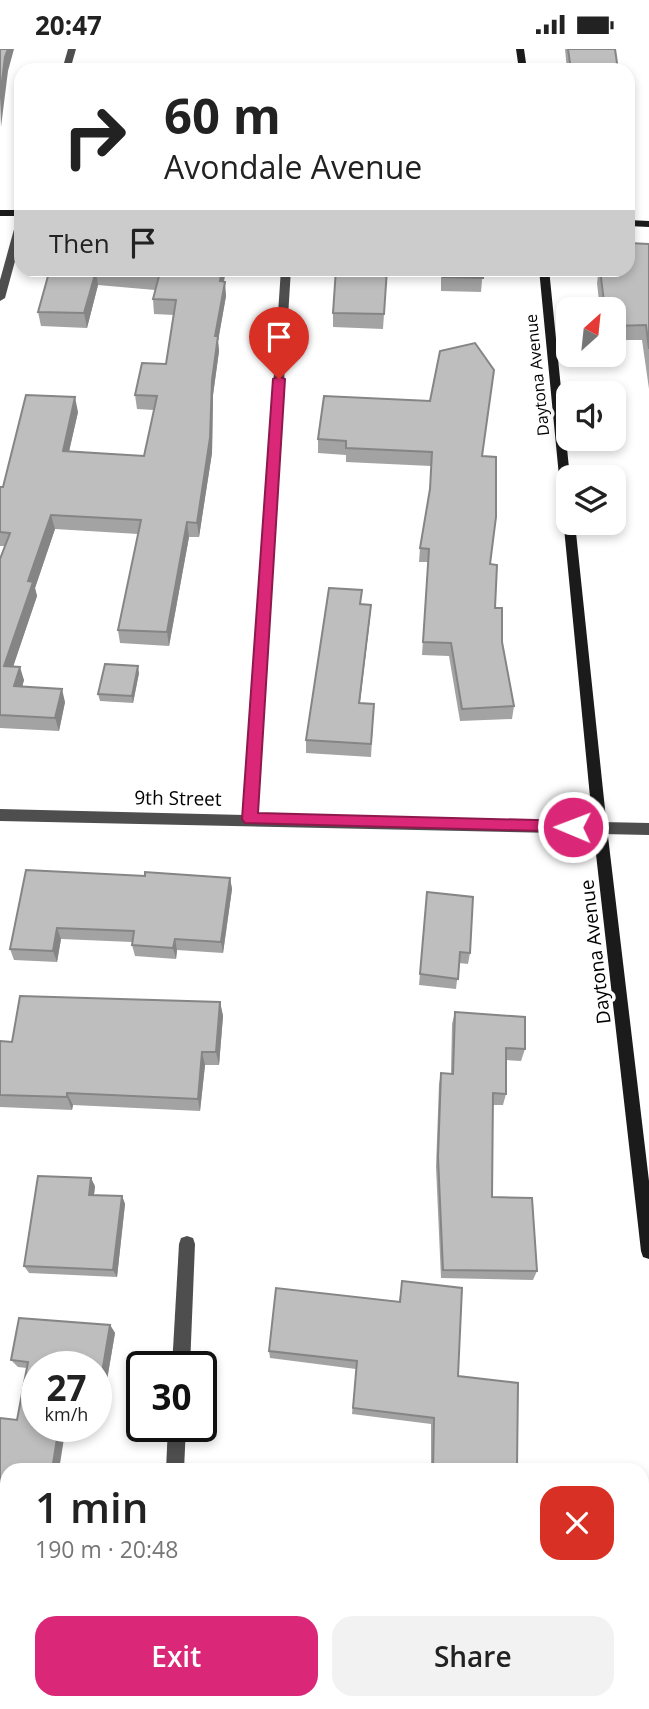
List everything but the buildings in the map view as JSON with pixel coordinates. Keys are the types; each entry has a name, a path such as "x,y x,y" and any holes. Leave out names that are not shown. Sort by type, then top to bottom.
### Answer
{"street":[{"path":"0,298 14,247"},
{"path":"250,819 285,277"},
{"name":"Daytona Avenue","path":"545,277 563,465"},
{"name":"Daytona Avenue","path":"570,535 600,828 649,1251"},
{"name":"9th Street","path":"0,815 649,829"},
{"path":"182,1351 187,1244"},
{"path":"175,1463 176,1442"}],"route":[{"path":"279,379 250,819 573,827"}]}
